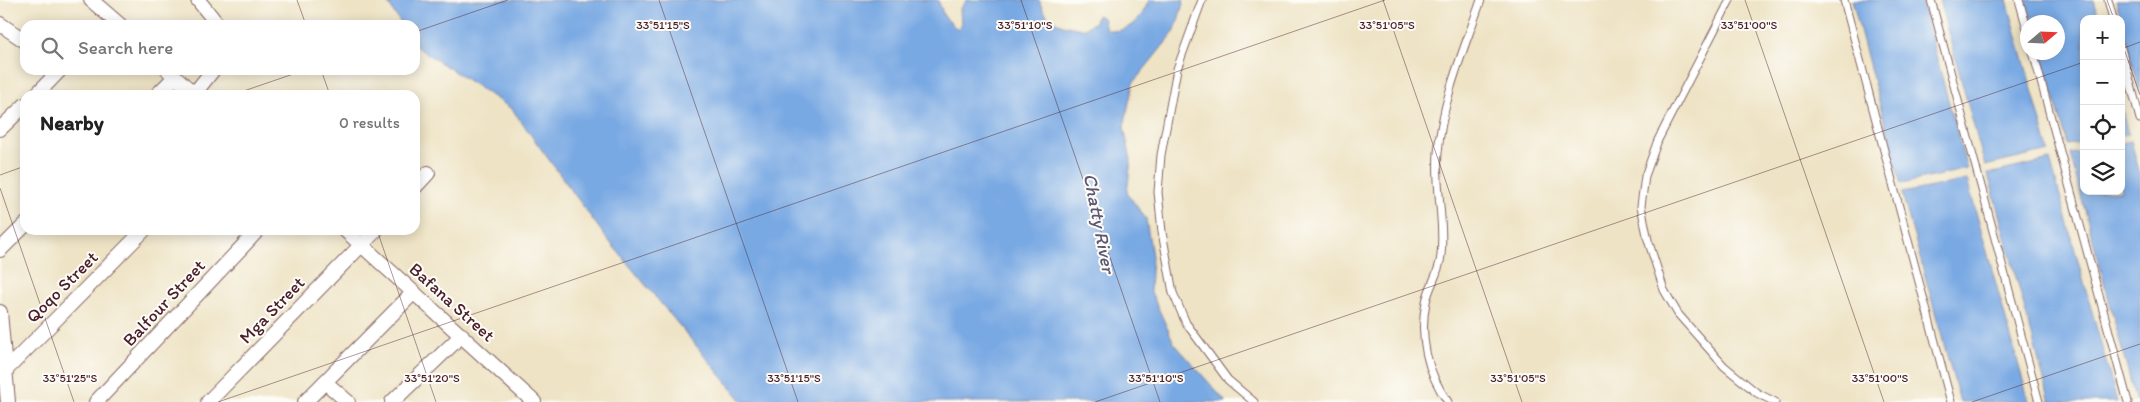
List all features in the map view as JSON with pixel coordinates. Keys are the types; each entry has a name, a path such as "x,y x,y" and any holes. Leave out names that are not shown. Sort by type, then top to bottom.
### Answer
{"street":[{"path":"91,0 110,20"},
{"path":"198,0 214,20"},
{"path":"0,24 20,38"},
{"path":"40,90 54,75"},
{"path":"161,90 171,75"},
{"path":"173,75 190,90"},
{"path":"197,90 210,75"},
{"path":"0,129 20,110"},
{"path":"420,182 428,173"},
{"path":"0,250 20,230"},
{"name":"Qoqo Street","path":"5,371 139,235"},
{"name":"Balfour Street","path":"96,402 253,235"},
{"name":"Bafana Street","path":"351,235 462,335 528,400"},
{"name":"Mga Street","path":"208,402 371,235"},
{"path":"305,402 414,292"},
{"path":"0,312 8,402"},
{"path":"392,402 462,335"},
{"path":"325,382 348,402"}],"lane":[{"path":"1202,0 1177,69 1161,154 1158,192 1162,232 1173,293 1186,323 1228,380 1254,402"},
{"path":"1448,402 1438,388 1428,367 1424,340 1426,301 1441,256 1442,228 1438,154 1445,105 1481,0"},
{"path":"1730,0 1658,140 1645,176 1641,206 1648,240 1664,290 1678,314 1724,366 1765,400 1774,402"},
{"path":"1844,0 1951,402"},
{"path":"1931,0 2040,402"},
{"path":"2019,0 2023,15"},
{"path":"2108,0 2112,15"},
{"path":"2035,60 2128,402"},
{"path":"2124,60 2140,119"}],"water":[{"name":"Chatty River","path":"386,0 938,0 944,16 958,30 961,25 960,8 967,0 1039,0 1046,14 1056,22 1083,29 1095,22 1097,15 1103,18 1106,29 1113,31 1127,28 1138,19 1149,0 1184,0 1175,31 1133,83 1124,127 1131,160 1127,193 1146,219 1152,256 1150,290 1174,343 1226,402 743,402 604,235 512,109 420,49 420,20 399,20"},
{"path":"1852,0 1921,0 1967,169 1901,184"},
{"path":"1939,0 2007,0 2020,47 2020,60 2024,60 2049,151 1985,166"},
{"path":"2026,0 2094,0 2098,15 2080,15 2080,143 2068,145 2043,60 2065,60 2065,15 2030,15"},
{"path":"2116,0 2140,0 2140,93 2125,35 2125,15 2120,15"},
{"path":"2125,122 2128,134 2125,134"},
{"path":"2131,141 2140,174 2140,402 2136,402 2081,195 2125,195 2125,142"},
{"path":"2080,152 2080,192 2070,154"},
{"path":"2050,160 2117,402 2050,402 1988,174"},
{"path":"1967,180 2029,402 1960,402 1902,193"}]}
